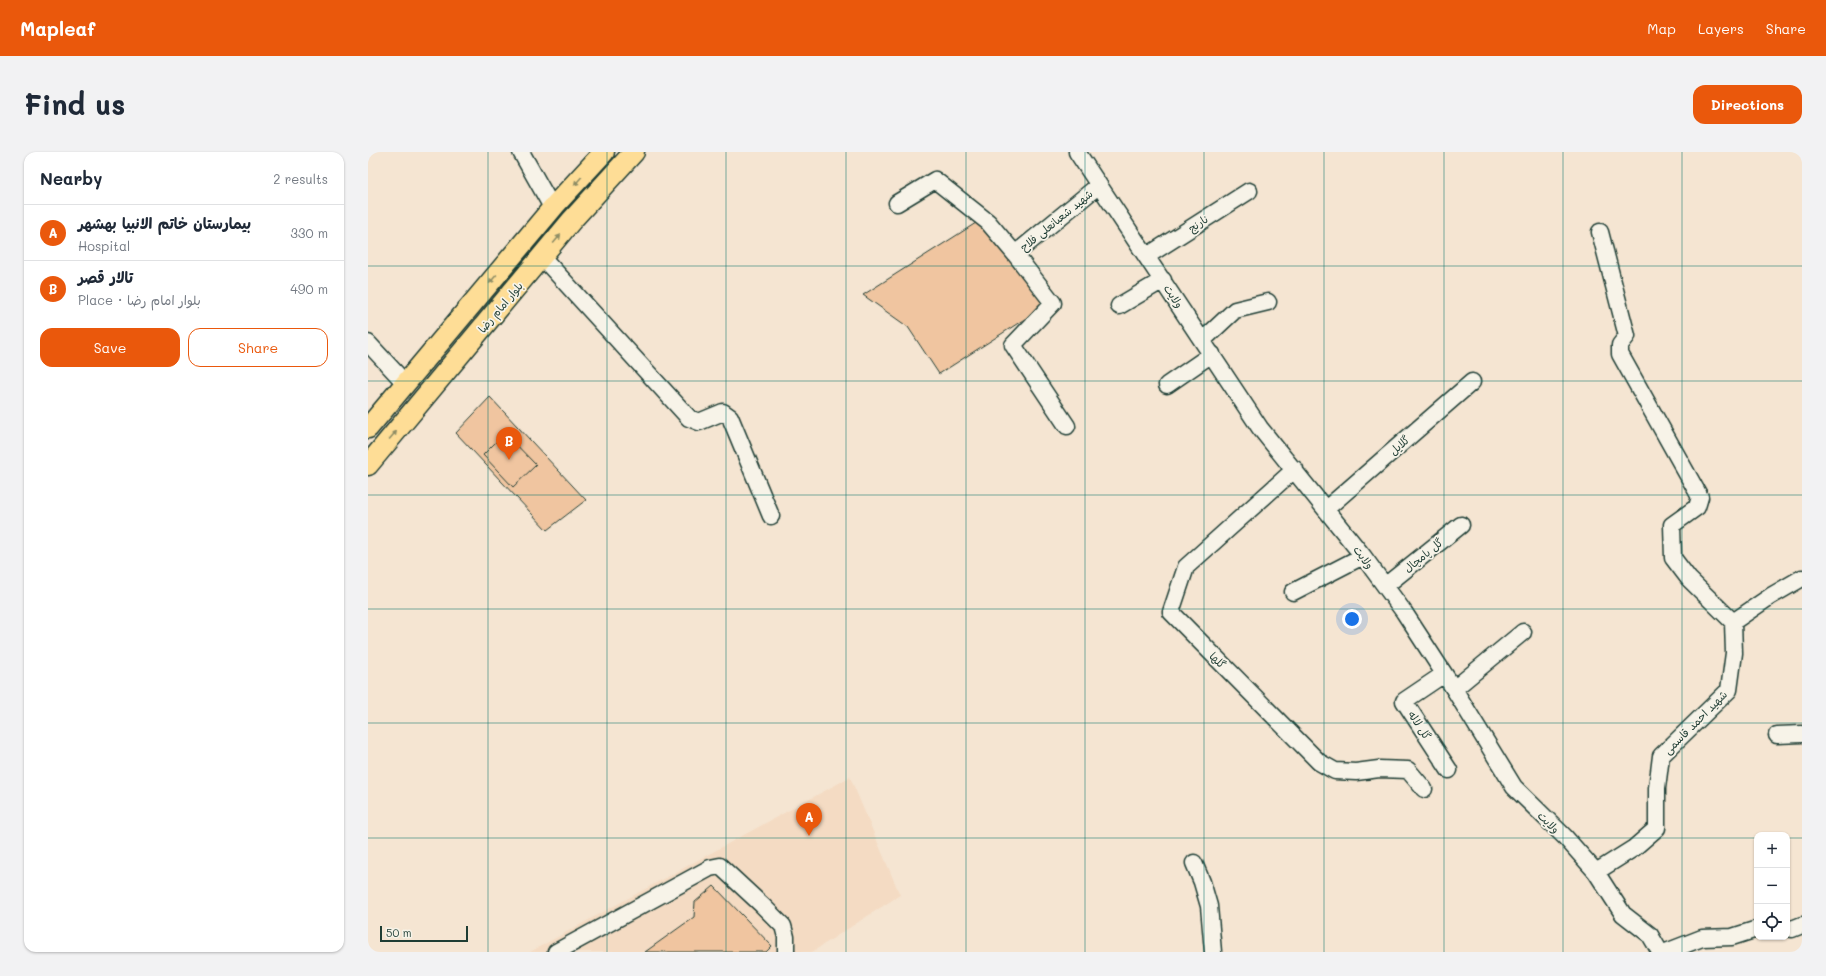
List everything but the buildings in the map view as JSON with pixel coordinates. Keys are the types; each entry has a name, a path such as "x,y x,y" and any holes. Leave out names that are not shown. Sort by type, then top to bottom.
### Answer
{"main road":[{"name":"بلوار امام رضا","path":"368,428 553,209 604,152"},
{"name":"بلوار امام رضا","path":"368,465 572,220 634,152"}],"street":[{"path":"521,152 553,209"},
{"name":"ولایت","path":"1078,152 1260,428 1326,509 1385,586 1454,689 1514,787 1564,837 1596,872 1623,914 1650,935 1660,952"},
{"path":"897,203 935,180 988,222 1015,254"},
{"name":"شهید شعبانعلی فلاح","path":"1067,426 1013,345 1053,303 1015,254 1100,185"},
{"name":"نارنج","path":"1147,256 1248,191"},
{"path":"1600,232 1627,336 1620,345 1620,354 1700,497 1697,507 1672,525 1673,558 1689,579 1733,622 1771,596 1802,578"},
{"path":"542,257 689,418 699,422 723,412 730,417 771,516"},
{"path":"1119,306 1163,280"},
{"path":"1203,340 1235,310 1268,302"},
{"path":"368,343 405,383"},
{"path":"1167,385 1212,354"},
{"name":"گلایل","path":"1326,509 1472,382"},
{"name":"گلها","path":"1294,469 1186,567 1171,612 1319,762 1335,771 1356,772 1380,769 1408,770 1424,789"},
{"name":"گل پامچال","path":"1385,586 1461,525"},
{"path":"1293,592 1363,556"},
{"name":"شهید احمد قاسمی","path":"1596,872 1634,848 1657,828 1657,788 1661,756 1729,690 1734,653 1733,622"},
{"path":"1454,689 1524,632"},
{"name":"گل لاله","path":"1444,674 1404,701 1449,770"},
{"path":"1777,736 1802,734"},
{"path":"1194,863 1202,882 1208,906 1213,952"},
{"path":"556,952 710,868 720,866 783,926 786,937 786,952"},
{"path":"1790,929 1802,925"},
{"path":"1666,952 1702,938 1732,937 1754,930"}],"shaded area":[{"path":"850,777 900,895 812,952 530,952"}],"place":[{"name":"تالار قصر","path":"509,460"},
{"name":"بیمارستان خاتم الانبیا بهشهر","path":"809,836"}]}
